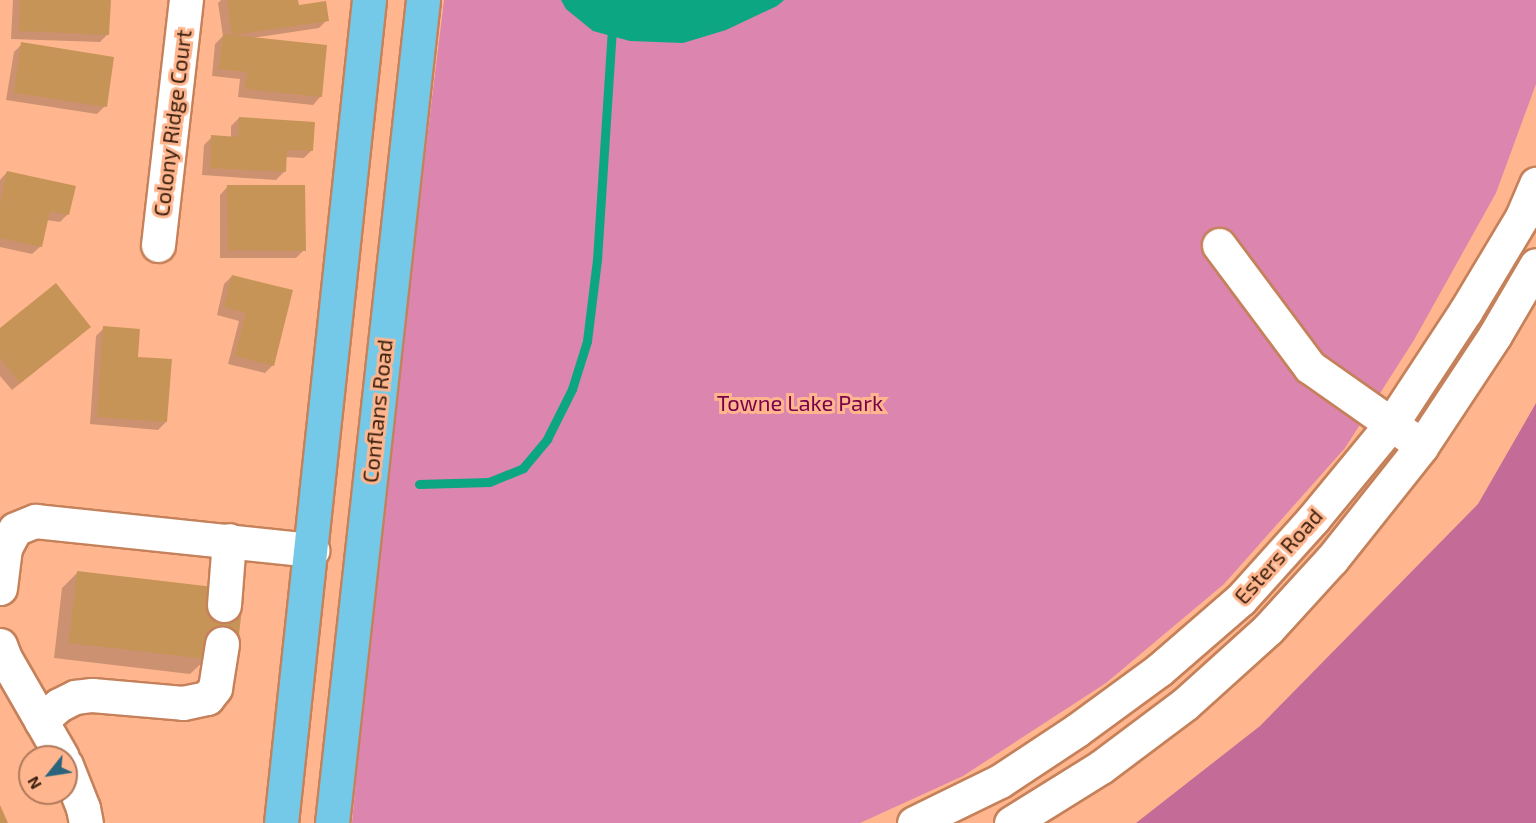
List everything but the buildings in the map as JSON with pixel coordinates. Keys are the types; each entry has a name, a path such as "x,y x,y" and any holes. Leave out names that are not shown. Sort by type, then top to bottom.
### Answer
{"main road":[{"path":"281,823 369,0"},
{"name":"Conflans Road","path":"332,823 423,0"},
{"path":"312,550 360,555"}],"street":[{"name":"Colony Ridge Court","path":"158,245 186,0"},
{"name":"Esters Road","path":"914,823 1000,781 1077,730 1159,670 1241,599 1313,519 1392,423 1465,312 1522,217 1536,184"},
{"path":"1220,245 1310,367 1392,423 1421,447"},
{"name":"Esters Road","path":"1011,823 1101,767 1176,711 1268,629 1332,559 1421,447 1494,335 1536,265"},
{"path":"0,588 5,548 15,530 35,521 312,550"},
{"path":"224,605 229,540"},
{"path":"41,721 59,705 75,697 92,695 183,704 207,698 215,688 222,644"},
{"path":"0,645 5,658 55,745"},
{"path":"78,795 86,823"}],"green space":[{"name":"Towne Lake Park","path":"444,0 1536,0 1536,84 1496,193 1414,340 1345,448 1224,584 1106,683 963,776 860,823 352,823 382,509"}],"shaded area":[{"path":"561,0 784,0 777,6 726,30 683,43 630,41 593,31 566,9"},
{"path":"1536,403 1536,823 1136,823 1260,726 1478,504"}],"waterway":[{"path":"419,484 489,482 523,468 547,439 572,389 587,341 597,260 612,26"}]}
